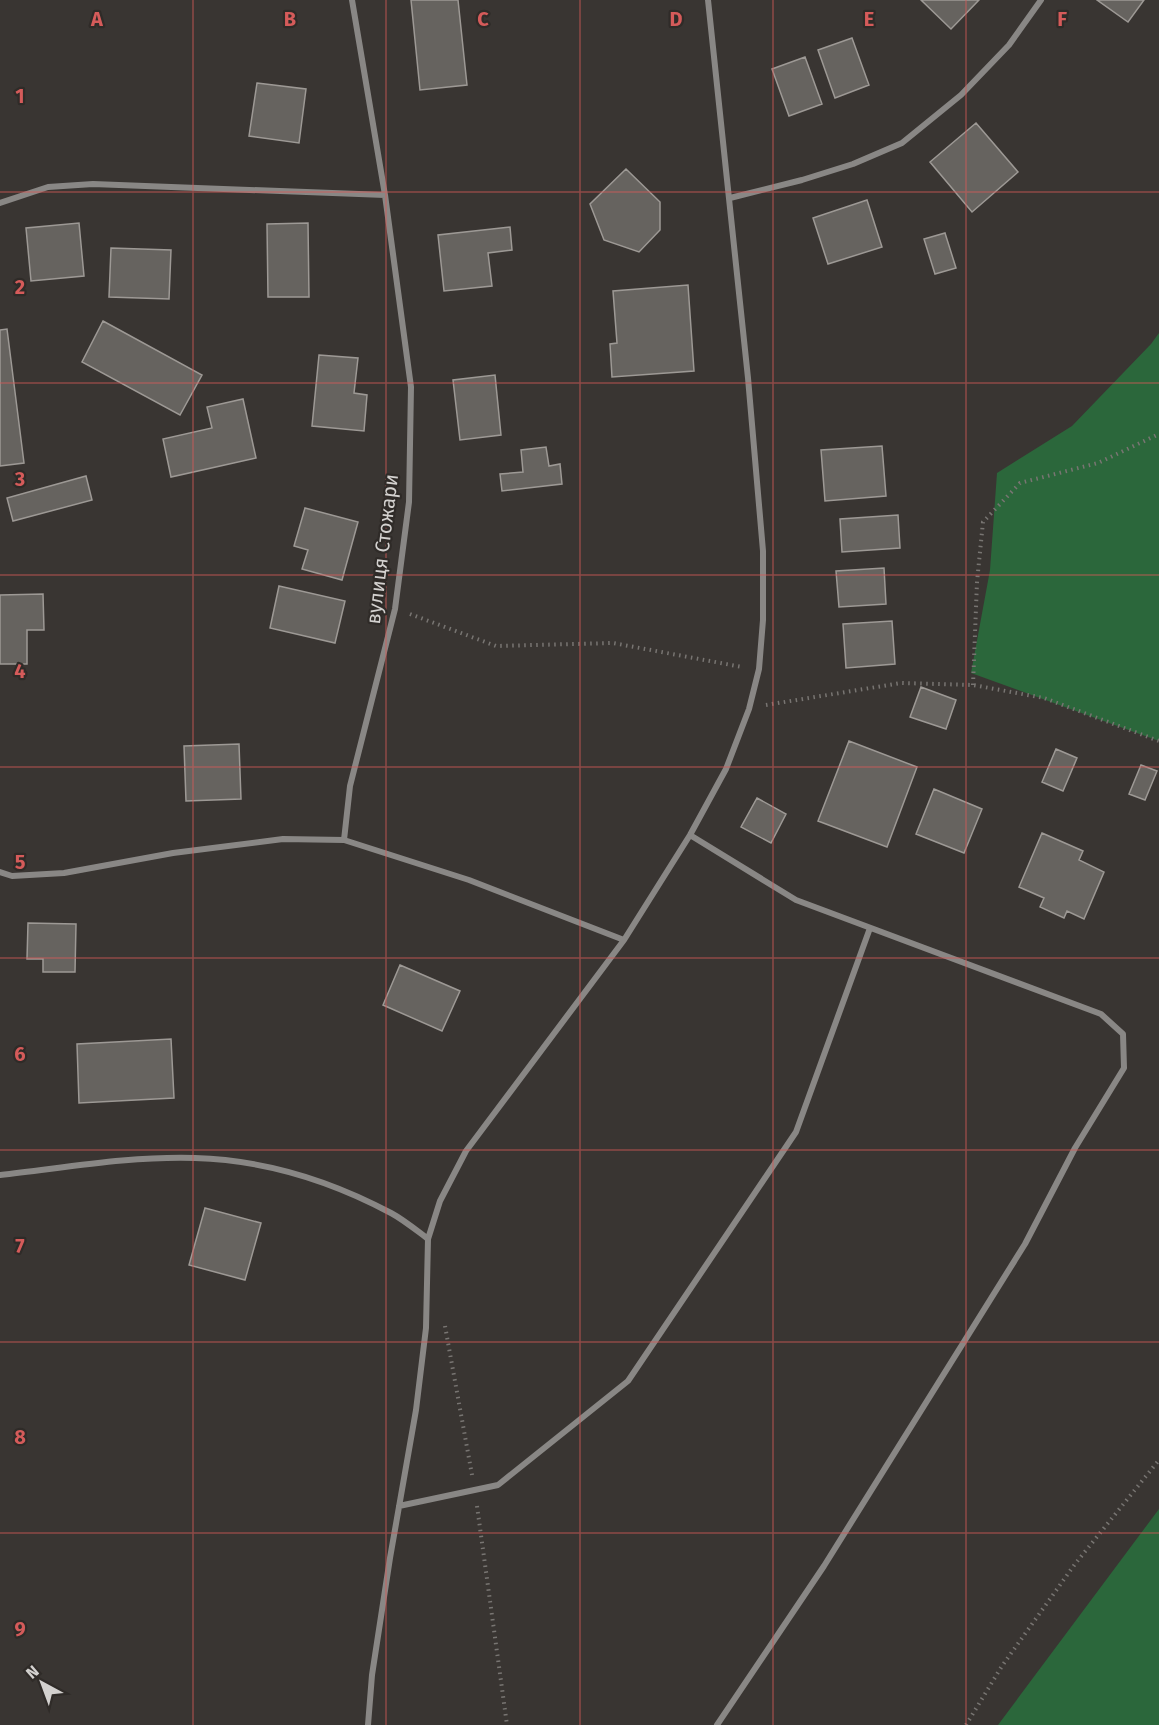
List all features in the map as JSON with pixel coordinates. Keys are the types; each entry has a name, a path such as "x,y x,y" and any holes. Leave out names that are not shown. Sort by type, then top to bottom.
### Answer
{"street":[{"name":"вулиця Стожари","path":"344,840 350,786 395,609 409,502 411,387 385,195 352,0"},
{"path":"368,1725 372,1675 416,1410 426,1328 428,1239 440,1201 466,1151 624,940 690,834 726,769 749,709 759,669 763,620 763,551 748,378 708,0"},
{"path":"730,198 802,180 853,164 902,143 961,95 1010,45 1041,0"},
{"path":"0,203 48,187 93,184 385,195"},
{"path":"690,834 796,900 1101,1014 1123,1034 1124,1068 1076,1148 1025,1244 824,1566 717,1725"},
{"path":"0,872 12,876 64,873 173,853 283,839 344,840 469,880 624,940"},
{"path":"399,1506 498,1485 628,1381 796,1132 870,928"},
{"path":"0,1175 141,1159 196,1158 244,1163 292,1172 338,1188 392,1213 428,1239"}],"path":[{"path":"973,685 977,582 983,522 1020,483 1098,463 1159,434"},
{"path":"395,609 496,646 613,643 759,669"},
{"path":"749,709 901,683 973,685 1044,698 1159,741"},
{"path":"966,1725 1002,1666 1075,1564 1159,1460"}],"green space":[{"path":"1159,333 1159,741 971,673 990,570 997,473 1072,426"},
{"path":"1159,1509 1159,1725 998,1725"}],"building":[{"path":"411,0 458,0 467,85 420,90"},
{"path":"921,0 979,0 951,29"},
{"path":"1097,0 1144,0 1128,22"},
{"path":"852,38 869,85 835,98 818,50"},
{"path":"805,57 822,104 789,116 772,69"},
{"path":"257,83 306,89 299,143 249,136"},
{"path":"976,123 1018,172 972,212 930,162"},
{"path":"626,169 660,202 660,230 639,252 604,240 590,204"},
{"path":"867,200 882,247 828,264 813,218"},
{"path":"79,223 84,276 31,281 26,228"},
{"path":"308,223 309,297 268,297 267,224"},
{"path":"510,227 512,250 488,253 492,286 444,291 438,235"},
{"path":"945,233 956,268 935,274 924,239"},
{"path":"111,248 171,250 169,299 109,297"},
{"path":"688,285 694,371 612,377 610,344 617,343 613,291"},
{"path":"103,321 202,375 180,415 82,362"},
{"path":"7,329 24,463 0,466 0,330"},
{"path":"319,355 358,358 354,393 367,395 364,431 312,426"},
{"path":"495,375 501,435 460,440 453,380"},
{"path":"243,399 256,458 171,477 163,439 212,428 207,407"},
{"path":"882,446 886,496 825,501 821,450"},
{"path":"546,447 549,466 560,464 562,484 502,491 500,474 523,472 521,450"},
{"path":"86,476 92,500 13,521 7,498"},
{"path":"305,508 358,522 342,580 302,569 308,550 294,546"},
{"path":"898,515 900,548 842,552 840,519"},
{"path":"884,568 886,604 839,607 836,571"},
{"path":"279,586 345,601 335,643 270,628"},
{"path":"43,594 44,630 27,630 27,664 0,664 0,595"},
{"path":"892,621 895,664 846,668 843,624"},
{"path":"921,687 956,700 946,729 910,717"},
{"path":"849,741 917,767 887,847 818,821"},
{"path":"239,744 241,799 186,801 184,746"},
{"path":"1056,749 1077,758 1063,791 1042,782"},
{"path":"1141,765 1157,771 1145,800 1129,794"},
{"path":"934,789 982,809 964,853 916,834"},
{"path":"757,798 786,814 771,843 741,827"},
{"path":"1042,833 1083,851 1079,860 1104,872 1084,919 1067,911 1064,918 1040,907 1044,898 1019,887"},
{"path":"28,923 76,924 75,972 43,972 43,959 27,959"},
{"path":"400,965 460,991 442,1031 383,1005"},
{"path":"171,1039 174,1098 79,1103 77,1044"},
{"path":"205,1208 261,1223 245,1280 189,1265"}]}
